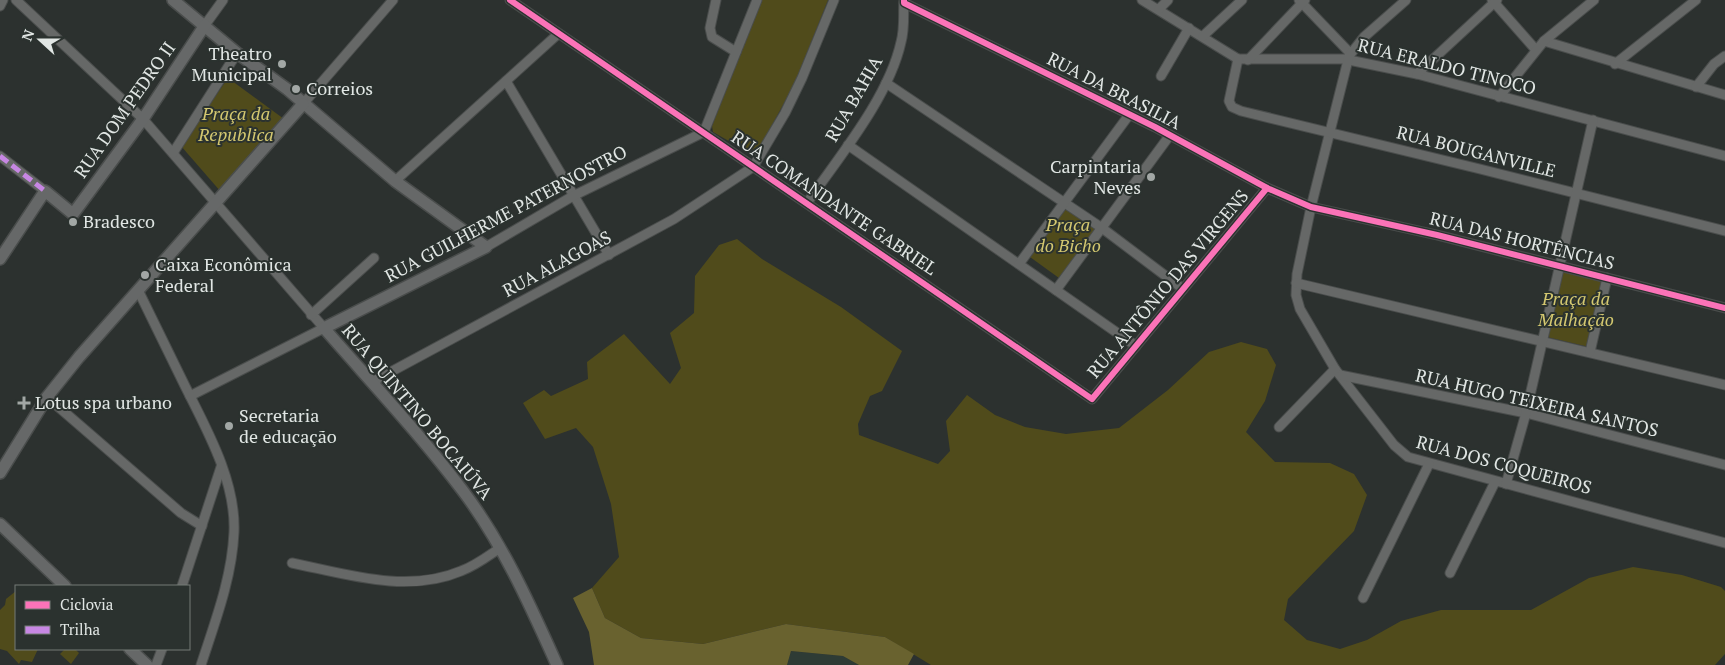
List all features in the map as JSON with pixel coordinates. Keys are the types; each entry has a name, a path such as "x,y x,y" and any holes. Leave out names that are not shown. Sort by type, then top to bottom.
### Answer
{"main road":[{"path":"173,0 303,104 395,181 486,247"},
{"name":"RUA DOM PEDRO II","path":"45,191 73,214 142,120 205,25"},
{"path":"0,473 47,398 79,357 216,205 303,104"},
{"path":"0,259 45,191"},
{"name":"RUA GUILHERME PATERNOSTRO","path":"324,328 486,247"},
{"name":"RUA QUINTINO BOCAIÚVA","path":"324,328 464,492 500,548 530,604 557,665"},
{"path":"0,524 63,585"},
{"path":"131,650 146,665"}],"street":[{"path":"0,6 3,0"},
{"name":"RUA QUINTINO BOCAIÚVA","path":"16,0 173,152 216,205 324,328"},
{"path":"205,25 223,0"},
{"path":"303,104 393,0"},
{"name":"RUA COMANDANTE GABRIEL","path":"510,0 1092,399"},
{"path":"716,0 710,28 712,37 736,52"},
{"path":"704,132 758,0"},
{"path":"753,167 793,96 819,39 834,0"},
{"name":"RUA ERALDO TINOCO","path":"1142,0 1238,59 1349,56 1725,156"},
{"path":"1159,9 1168,0"},
{"path":"1203,36 1242,0"},
{"path":"1248,60 1302,1 1349,56 1364,37 1406,0"},
{"path":"1499,97 1544,41 1594,0"},
{"path":"1615,64 1696,0"},
{"name":"RUA BAHIA","path":"807,203 848,145 886,84 901,44 904,1"},
{"name":"RUA DA BRASILIA","path":"904,1 1130,114 1267,188 1311,206"},
{"path":"1417,74 1494,1 1536,50"},
{"path":"1161,76 1189,28"},
{"path":"395,181 558,34"},
{"path":"1544,41 1615,64 1725,95"},
{"path":"173,152 237,53"},
{"name":"RUA DOS COQUEIROS","path":"1349,56 1311,206 1296,283 1300,309 1338,372 1394,445 1408,457 1429,464 1725,543"},
{"path":"1696,87 1714,64 1725,56"},
{"name":"RUA BOUGANVILLE","path":"1238,59 1230,94 1230,103 1235,109 1329,134 1480,168 1725,232"},
{"path":"506,81 609,255"},
{"path":"886,84 1065,202 1183,289"},
{"path":"1019,264 1130,114"},
{"path":"1506,484 1526,413 1558,266 1593,120"},
{"name":"RUA GUILHERME PATERNOSTRO","path":"486,247 573,196 704,132"},
{"path":"1056,290 1170,135"},
{"path":"848,145 1136,346"},
{"path":"0,156 45,191"},
{"name":"RUA ALAGOAS","path":"372,382 674,219 753,167"},
{"name":"RUA ANTÔNIO DAS VIRGENS","path":"1092,399 1267,188"},
{"name":"RUA DAS HORTÊNCIAS","path":"1311,206 1437,235 1725,308"},
{"path":"311,315 374,258"},
{"path":"1590,352 1607,278"},
{"path":"1296,283 1543,340 1725,385"},
{"path":"138,290 222,466 232,506 234,534 226,582 201,665"},
{"path":"190,396 324,328"},
{"path":"1279,427 1338,372"},
{"name":"RUA HUGO TEIXEIRA SANTOS","path":"1338,372 1526,413 1725,465"},
{"path":"47,398 181,513 202,526"},
{"path":"1363,598 1429,464"},
{"path":"182,585 222,466"},
{"path":"1450,574 1495,482"},
{"path":"292,563 371,578 420,581 461,571 500,548"},
{"path":"156,665 162,650"}],"shaded area":[{"path":"592,588 605,618 641,638 703,644 786,624 885,637 914,654 908,665 859,665 843,656 791,651 787,665 594,665 589,632 573,598"},
{"path":"791,651 843,656 859,665 787,665"}],"green space":[{"path":"761,0 828,0 795,83 755,156 713,132 712,126"},
{"name":"Praça da Republica","path":"228,78 284,119 221,192 181,146"},
{"name":"Praça do Bicho","path":"1065,208 1095,229 1059,278 1030,257"},
{"path":"737,239 762,259 841,307 902,351 882,391 870,396 858,424 859,435 938,464 950,451 946,421 967,395 995,415 1025,427 1066,434 1119,428 1168,390 1209,352 1241,342 1267,349 1276,365 1265,401 1246,432 1275,462 1330,463 1354,474 1367,495 1354,531 1288,599 1284,620 1307,640 1340,649 1367,640 1401,621 1441,610 1531,610 1589,578 1633,567 1682,575 1721,587 1725,591 1725,654 1715,665 931,665 885,637 786,624 703,644 641,638 605,618 592,588 619,557 611,504 593,447 576,428 545,439 523,403 544,390 551,396 588,379 587,362 624,334 670,384 681,368 670,333 694,313 695,276 719,245"},
{"name":"Praça da Malhação","path":"1562,272 1604,282 1589,347 1547,337"},
{"path":"15,592 15,650 38,650 32,662 21,660 19,664 7,651 0,649 0,610 5,605 6,599"},
{"path":"64,650 76,650 79,653 71,664 60,654"}],"marked path":[{"path":"0,156 45,191"}],"cycle path":[{"path":"510,0 1092,399 1267,188"},
{"path":"904,0 904,3 1155,127 1267,188 1311,207 1437,235 1725,308"}],"place":[{"name":"Theatro Municipal","path":"282,64"},
{"name":"Correios","path":"296,89"},
{"name":"Carpintaria Neves","path":"1151,177"},
{"name":"Bradesco","path":"73,222"},
{"name":"Caixa Econômica Federal","path":"145,275"},
{"name":"Lotus spa urbano","path":"24,403"},
{"name":"Secretaria de educação","path":"229,426"}]}
